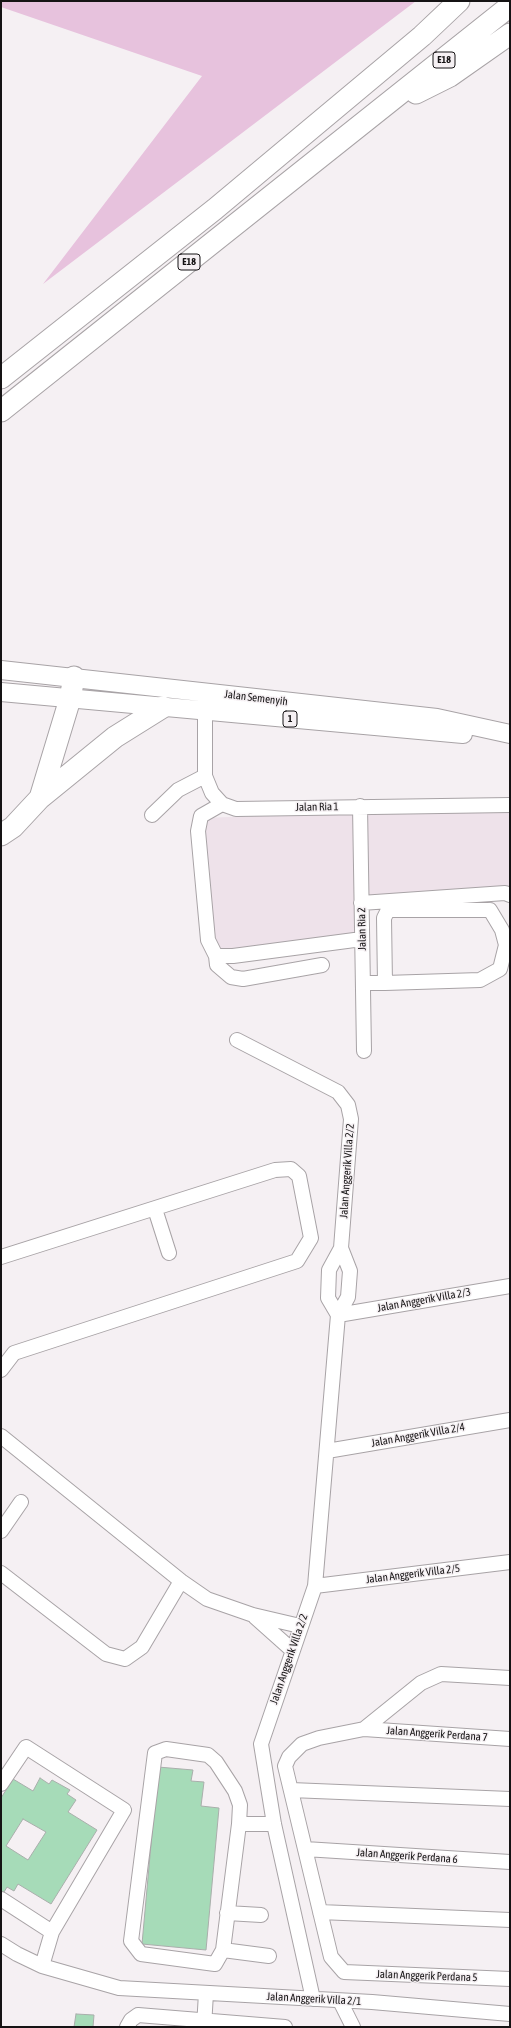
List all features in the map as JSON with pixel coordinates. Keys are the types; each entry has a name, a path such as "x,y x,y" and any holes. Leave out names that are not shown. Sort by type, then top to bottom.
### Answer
{"highway":[{"path":"422,36 459,1"},
{"name":"E18","path":"1,378 215,209 422,36 467,1"},
{"name":"E18","path":"1,411 510,6"},
{"path":"377,113 450,76 510,34"},
{"path":"40,798 70,699 74,677"},
{"path":"1,835 13,827 40,798 115,737 163,707"}],"main road":[{"name":"Jalan Semenyih","path":"1,670 437,718 510,734"},
{"name":"Jalan Semenyih","path":"1,692 205,712 510,738"}],"street":[{"path":"205,712 205,776 212,793 222,804 201,816 198,831 208,940 216,956 217,965 231,977 243,979 322,965"},
{"path":"152,815 178,790 205,776"},
{"name":"Jalan Ria 1","path":"222,804 236,809 510,805"},
{"name":"Jalan Ria 2","path":"360,806 364,1051"},
{"path":"361,903 505,893 510,895"},
{"path":"363,983 385,983 480,980 500,969 506,945 502,930 490,910 388,910 384,918 385,983"},
{"path":"216,956 233,956 362,940"},
{"name":"Jalan Anggerik Villa 2/2","path":"237,1040 338,1092 348,1105 351,1119 341,1248 329,1270 328,1298 338,1314"},
{"path":"1,1257 155,1210 275,1170 291,1169 299,1176 311,1238 297,1261 14,1353 1,1370"},
{"path":"155,1210 170,1253"},
{"name":"Jalan Anggerik Villa 2/2","path":"313,1999 274,1824 261,1744 300,1626 315,1586 338,1314 348,1297 350,1271 341,1248"},
{"name":"Jalan Anggerik Villa 2/3","path":"338,1314 510,1286"},
{"name":"Jalan Anggerik Villa 2/4","path":"326,1451 510,1420"},
{"path":"1,1436 181,1581 207,1599 253,1615 300,1626"},
{"path":"1,1531 21,1502"},
{"name":"Jalan Anggerik Villa 2/5","path":"315,1586 510,1562"},
{"path":"1,1573 106,1654 125,1659 142,1647 181,1581"},
{"path":"253,1615 292,1650"},
{"path":"510,1678 441,1674 421,1683 364,1729 319,1738 302,1744 288,1757 285,1766 320,1912 510,1920"},
{"name":"Jalan Anggerik Perdana 7","path":"364,1729 510,1740"},
{"path":"1,1784 26,1747 124,1810 52,1932 42,1966"},
{"path":"166,1749 208,1755 216,1762 235,1791 240,1805 227,1913 223,1950 215,1964 141,1954 131,1941 155,1753 166,1749"},
{"path":"291,1790 510,1799"},
{"path":"238,1824 274,1824"},
{"name":"Jalan Anggerik Perdana 6","path":"305,1849 510,1862"},
{"path":"1,1899 52,1932"},
{"name":"Jalan Anggerik Perdana 5","path":"320,1912 331,1957 344,1972 510,1979"},
{"path":"227,1913 261,1915"},
{"name":"Jalan Anggerik Villa 2/1","path":"1,1944 17,1954 42,1966 119,1988 313,1999 510,2014"},
{"path":"223,1950 269,1956"},
{"path":"204,2024 206,1993"},
{"path":"340,2001 353,2027"},
{"path":"127,2027 130,2020 138,2015 204,2024 285,2027"}],"shaded area":[{"path":"1,1 416,1 43,284 202,76 1,7"},
{"path":"510,811 510,891 356,900 356,937 219,952 211,939 201,830 204,818 354,812"}],"building":[{"path":"158,1767 193,1770 191,1781 204,1782 201,1806 219,1808 206,1950 142,1944"},
{"path":"40,1778 49,1784 52,1780 70,1790 67,1794 76,1800 68,1812 97,1830 51,1904 18,1884 14,1891 7,1887 1,1897 1,1798 13,1779 33,1791","holes":["23,1819 46,1832 28,1860 6,1846"]},
{"path":"76,2014 94,2015 93,2027 74,2027"}]}
